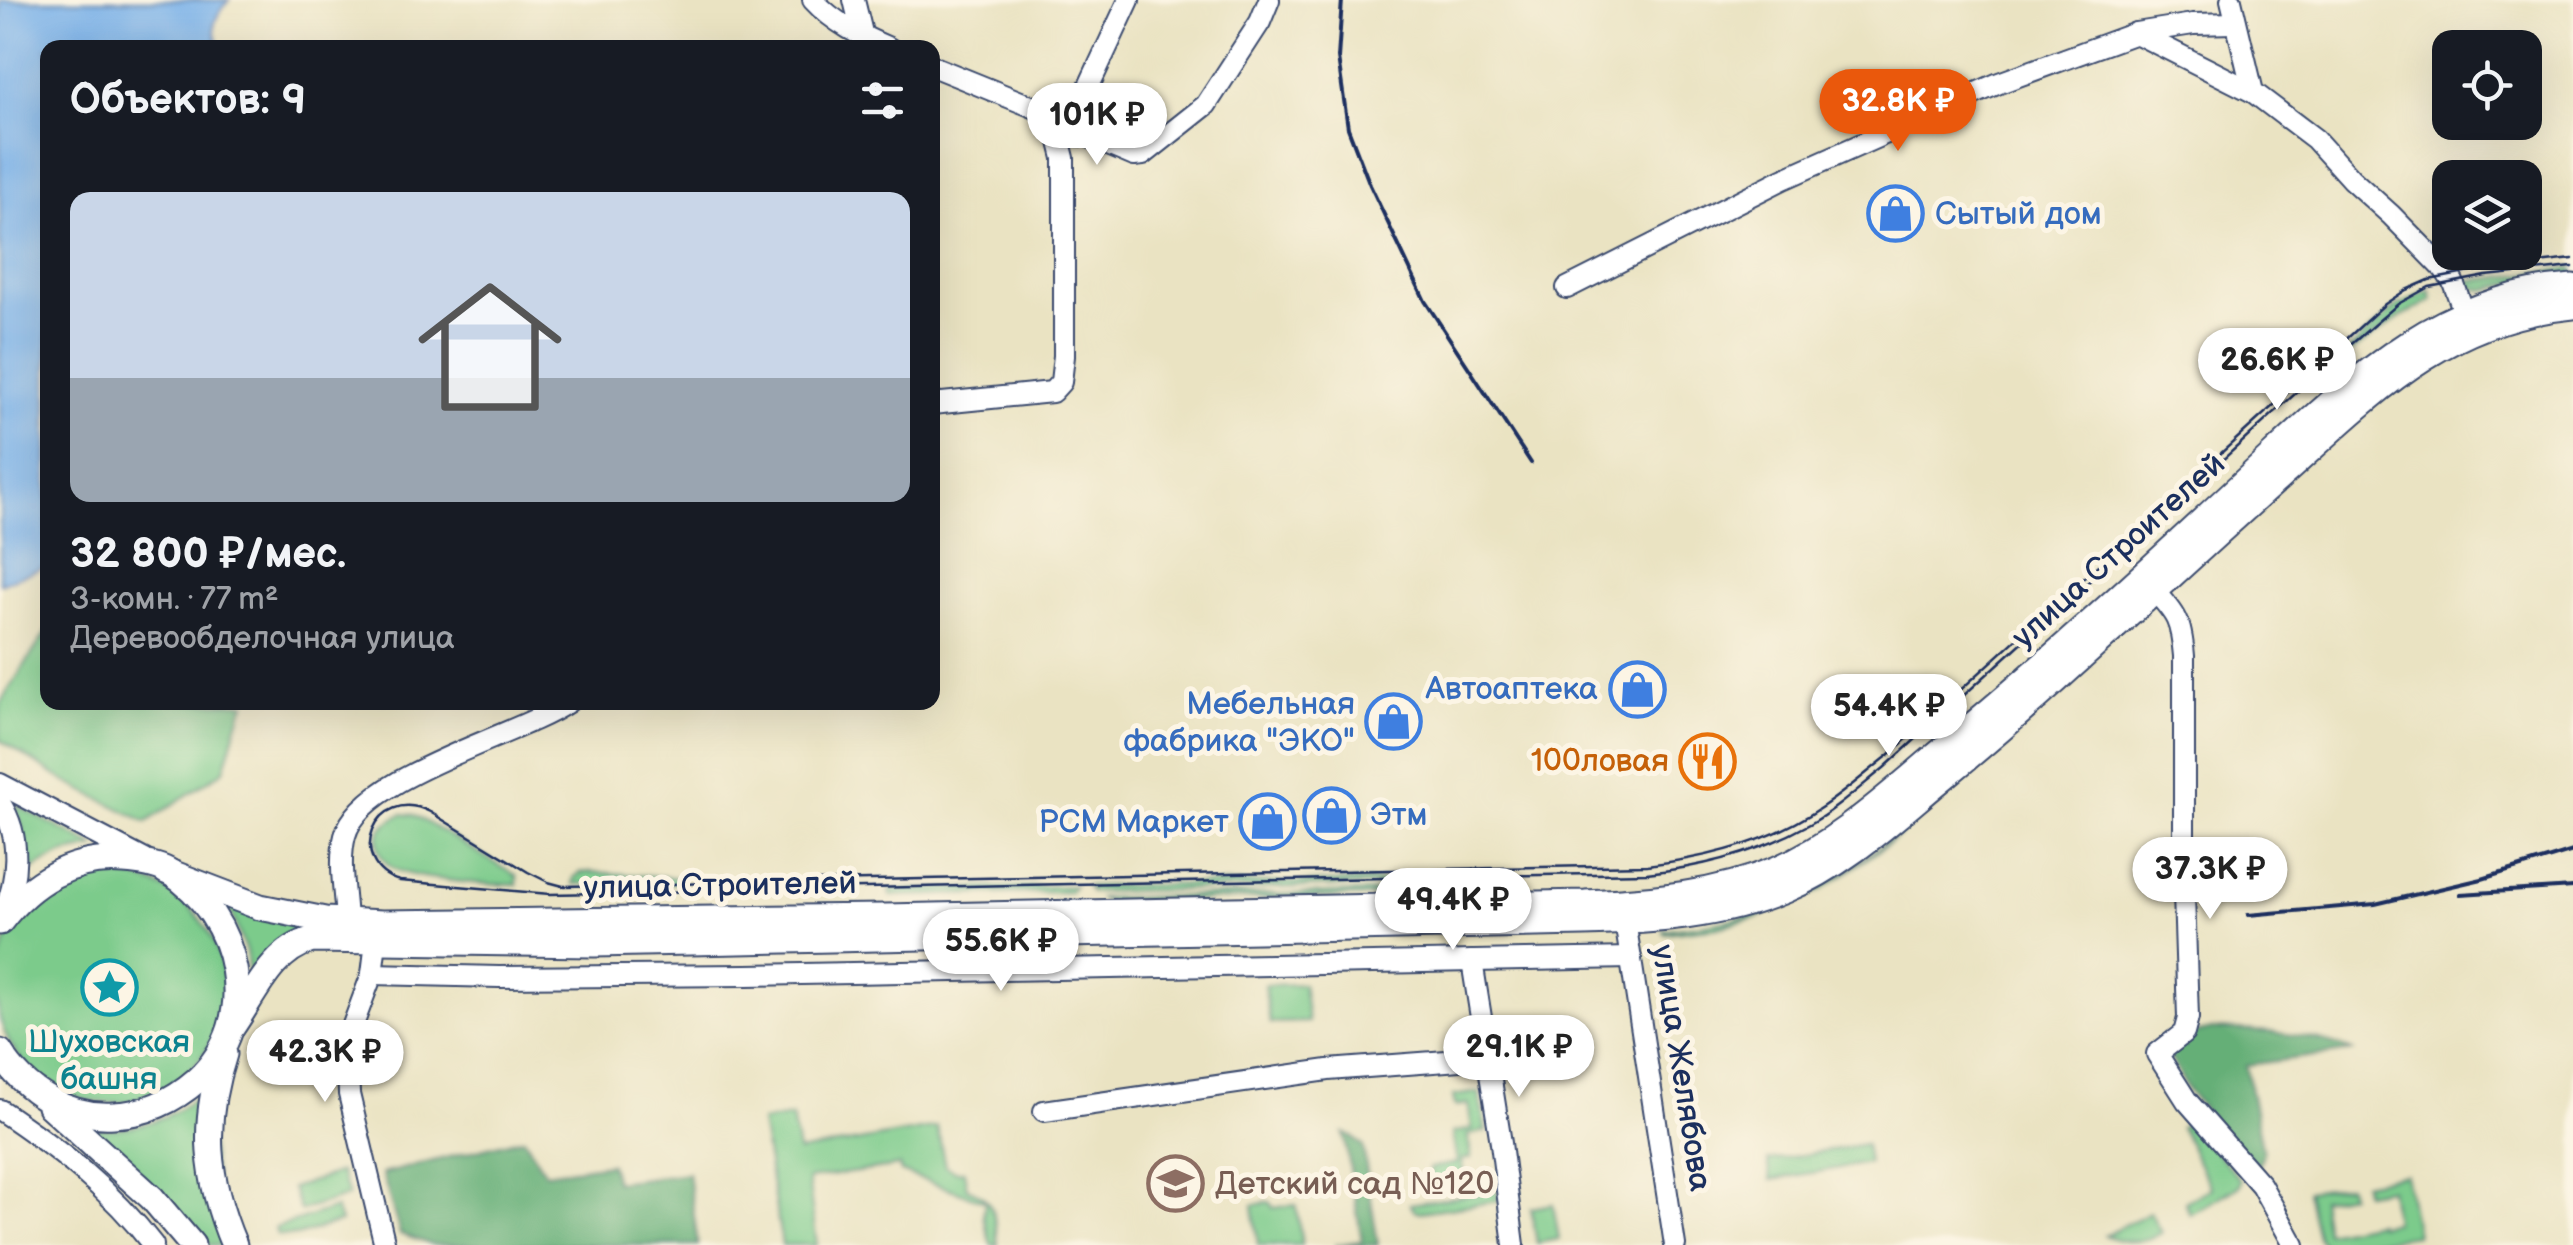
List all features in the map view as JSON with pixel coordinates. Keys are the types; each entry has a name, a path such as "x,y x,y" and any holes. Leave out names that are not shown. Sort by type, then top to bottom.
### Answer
{"main road":[{"name":"улица Строителей","path":"0,922 31,888 68,868 116,860 163,869 260,907 324,920 410,924 1621,911 1702,914 1747,904 1788,889 1850,854 2002,730 2373,393 2467,322 2516,294 2573,286"},
{"name":"улица Строителей","path":"231,1031 262,981 289,950 312,940 594,944 1621,911 1740,882 1807,854 1853,824 1988,713 2375,364 2430,329 2573,306"},
{"path":"163,869 198,898 219,926 227,941 236,988 231,1031 213,1091 208,1143 217,1196 234,1245"},
{"path":"0,1070 57,1104 84,1113 110,1116 136,1112 189,1086 207,1070 231,1031"},
{"path":"0,1052 29,1087 152,1198 192,1245"}],"street":[{"path":"813,0 840,24 870,40"},
{"path":"854,0 863,37"},
{"path":"1058,134 1075,116 1129,0"},
{"path":"1058,134 1088,136 1138,157 1206,105 1260,22 1269,0"},
{"path":"2231,0 2253,92"},
{"path":"1567,288 1718,210 1999,83 2136,33 2193,24 2235,23"},
{"path":"2136,33 2253,92 2315,139 2444,270 2453,282 2467,322"},
{"path":"940,69 1038,109 1058,134 1064,158 1061,382 1052,392 940,403"},
{"path":"2154,590 2177,616 2184,656 2188,1018 2184,1033 2157,1054 2187,1101 2261,1185 2294,1245"},
{"path":"346,921 343,848 360,809 416,772 553,710"},
{"path":"0,784 163,869"},
{"path":"0,803 12,826 16,855 12,888 0,922"},
{"name":"улица Желябова","path":"1621,911 1675,1245"},
{"path":"376,942 372,974 347,1041 348,1094 384,1241"},
{"path":"372,974 747,975 1631,958"},
{"path":"1472,961 1514,1245"},
{"path":"1044,1110 1328,1070 1486,1058"},
{"path":"0,1110 91,1178 153,1245"}],"green space":[{"path":"2573,268 2573,275 2484,290 2461,282"},
{"path":"2430,290 2432,300 2345,353 2397,307"},
{"path":"40,642 40,710 242,710 224,770 147,822 66,782 0,740 0,703"},
{"path":"2004,742 2006,745 1889,843 1820,891 1757,917 1717,927 1664,933 1663,930 1761,912 1826,882 1890,839"},
{"path":"14,804 96,847 62,854 27,872 23,829"},
{"path":"402,814 414,815 517,876 517,885 434,879 393,868 380,853 379,836 386,824"},
{"path":"580,873 669,877 682,883 573,884"},
{"path":"88,877 132,877 173,894 205,926 222,967 222,1011 205,1052 173,1084 132,1101 88,1101 47,1084 15,1052 -1,1014 -1,964 15,926 47,894"},
{"path":"1436,880 1433,884 1091,892 1087,886"},
{"path":"1074,886 1070,892 891,896 890,889"},
{"path":"1427,891 1420,895 1107,902 1098,898"},
{"path":"229,907 338,927 286,940 269,954 250,980 246,952"},
{"path":"1303,984 1308,1022 1270,1023 1264,985"},
{"path":"2212,1029 2301,1036 2352,1051 2246,1065 2263,1153 2258,1167 2214,1123 2188,1090 2168,1054 2188,1035"},
{"path":"203,1092 224,1245 204,1245 92,1128 122,1128 151,1122 179,1110"},
{"path":"1479,1092 1486,1131 1468,1135 1471,1158 1461,1160 1464,1176 1432,1181 1430,1168 1457,1163 1452,1133 1472,1129 1468,1104 1455,1106 1453,1096"},
{"path":"792,1117 798,1152 937,1127 945,1166 964,1171 967,1188 989,1203 998,1245 991,1245 983,1216 985,1201 901,1172 899,1166 808,1179 817,1245 782,1245 761,1122"},
{"path":"2189,1122 2241,1180 2239,1186 2190,1214 2185,1202 2211,1188 2180,1127"},
{"path":"1344,1133 1363,1146 1378,1245 1335,1245 1362,1241"},
{"path":"524,1138 545,1173 610,1164 615,1182 688,1173 698,1245 432,1245 400,1234 382,1174"},
{"path":"1865,1144 1868,1163 1771,1180 1768,1161"},
{"path":"340,1172 348,1196 300,1211 292,1188"},
{"path":"2405,1174 2416,1235 2323,1245 2317,1237 2307,1191 2348,1185 2350,1194 2321,1199 2326,1232 2377,1222 2378,1225 2394,1222 2389,1188 2364,1192 2363,1183"},
{"path":"1497,1191 1499,1201 1420,1212 1410,1204"},
{"path":"1270,1202 1273,1208 1296,1205 1302,1245 1258,1245 1253,1205"},
{"path":"1553,1204 1559,1239 1537,1243 1531,1208"},
{"path":"335,1208 340,1222 297,1236 277,1235 275,1228"},
{"path":"2150,1212 2161,1233 2134,1242 2105,1235"}],"water":[{"path":"0,0 229,0 215,22 218,40 40,40 40,569 0,584"}],"tram line":[{"path":"2573,259 2429,280 2385,304 1889,755 1802,820 1715,853 1647,865 563,886 528,872 430,812 411,806 394,808 381,817 370,844 373,859 383,872 400,881 550,894 1647,873 1731,857 1810,824 1884,768 2398,304 2429,287 2486,276 2573,267"}],"railway":[{"path":"1342,0 1338,58 1348,128 1370,185 1425,301 1531,463"},
{"path":"2248,915 2375,904 2482,879 2573,851"},
{"path":"2460,894 2573,887"}],"place":[{"name":"Сытый дом","path":"1896,214"},
{"name":"Автоаптека","path":"1637,689"},
{"name":"Мебельная фабрика \"ЭКО\"","path":"1394,722"},
{"name":"100ловая","path":"1708,761"},
{"name":"Этм","path":"1331,815"},
{"name":"РСМ Маркет","path":"1268,822"},
{"name":"Шуховская башня","path":"109,988"},
{"name":"Детский сад №120","path":"1176,1184"}]}
